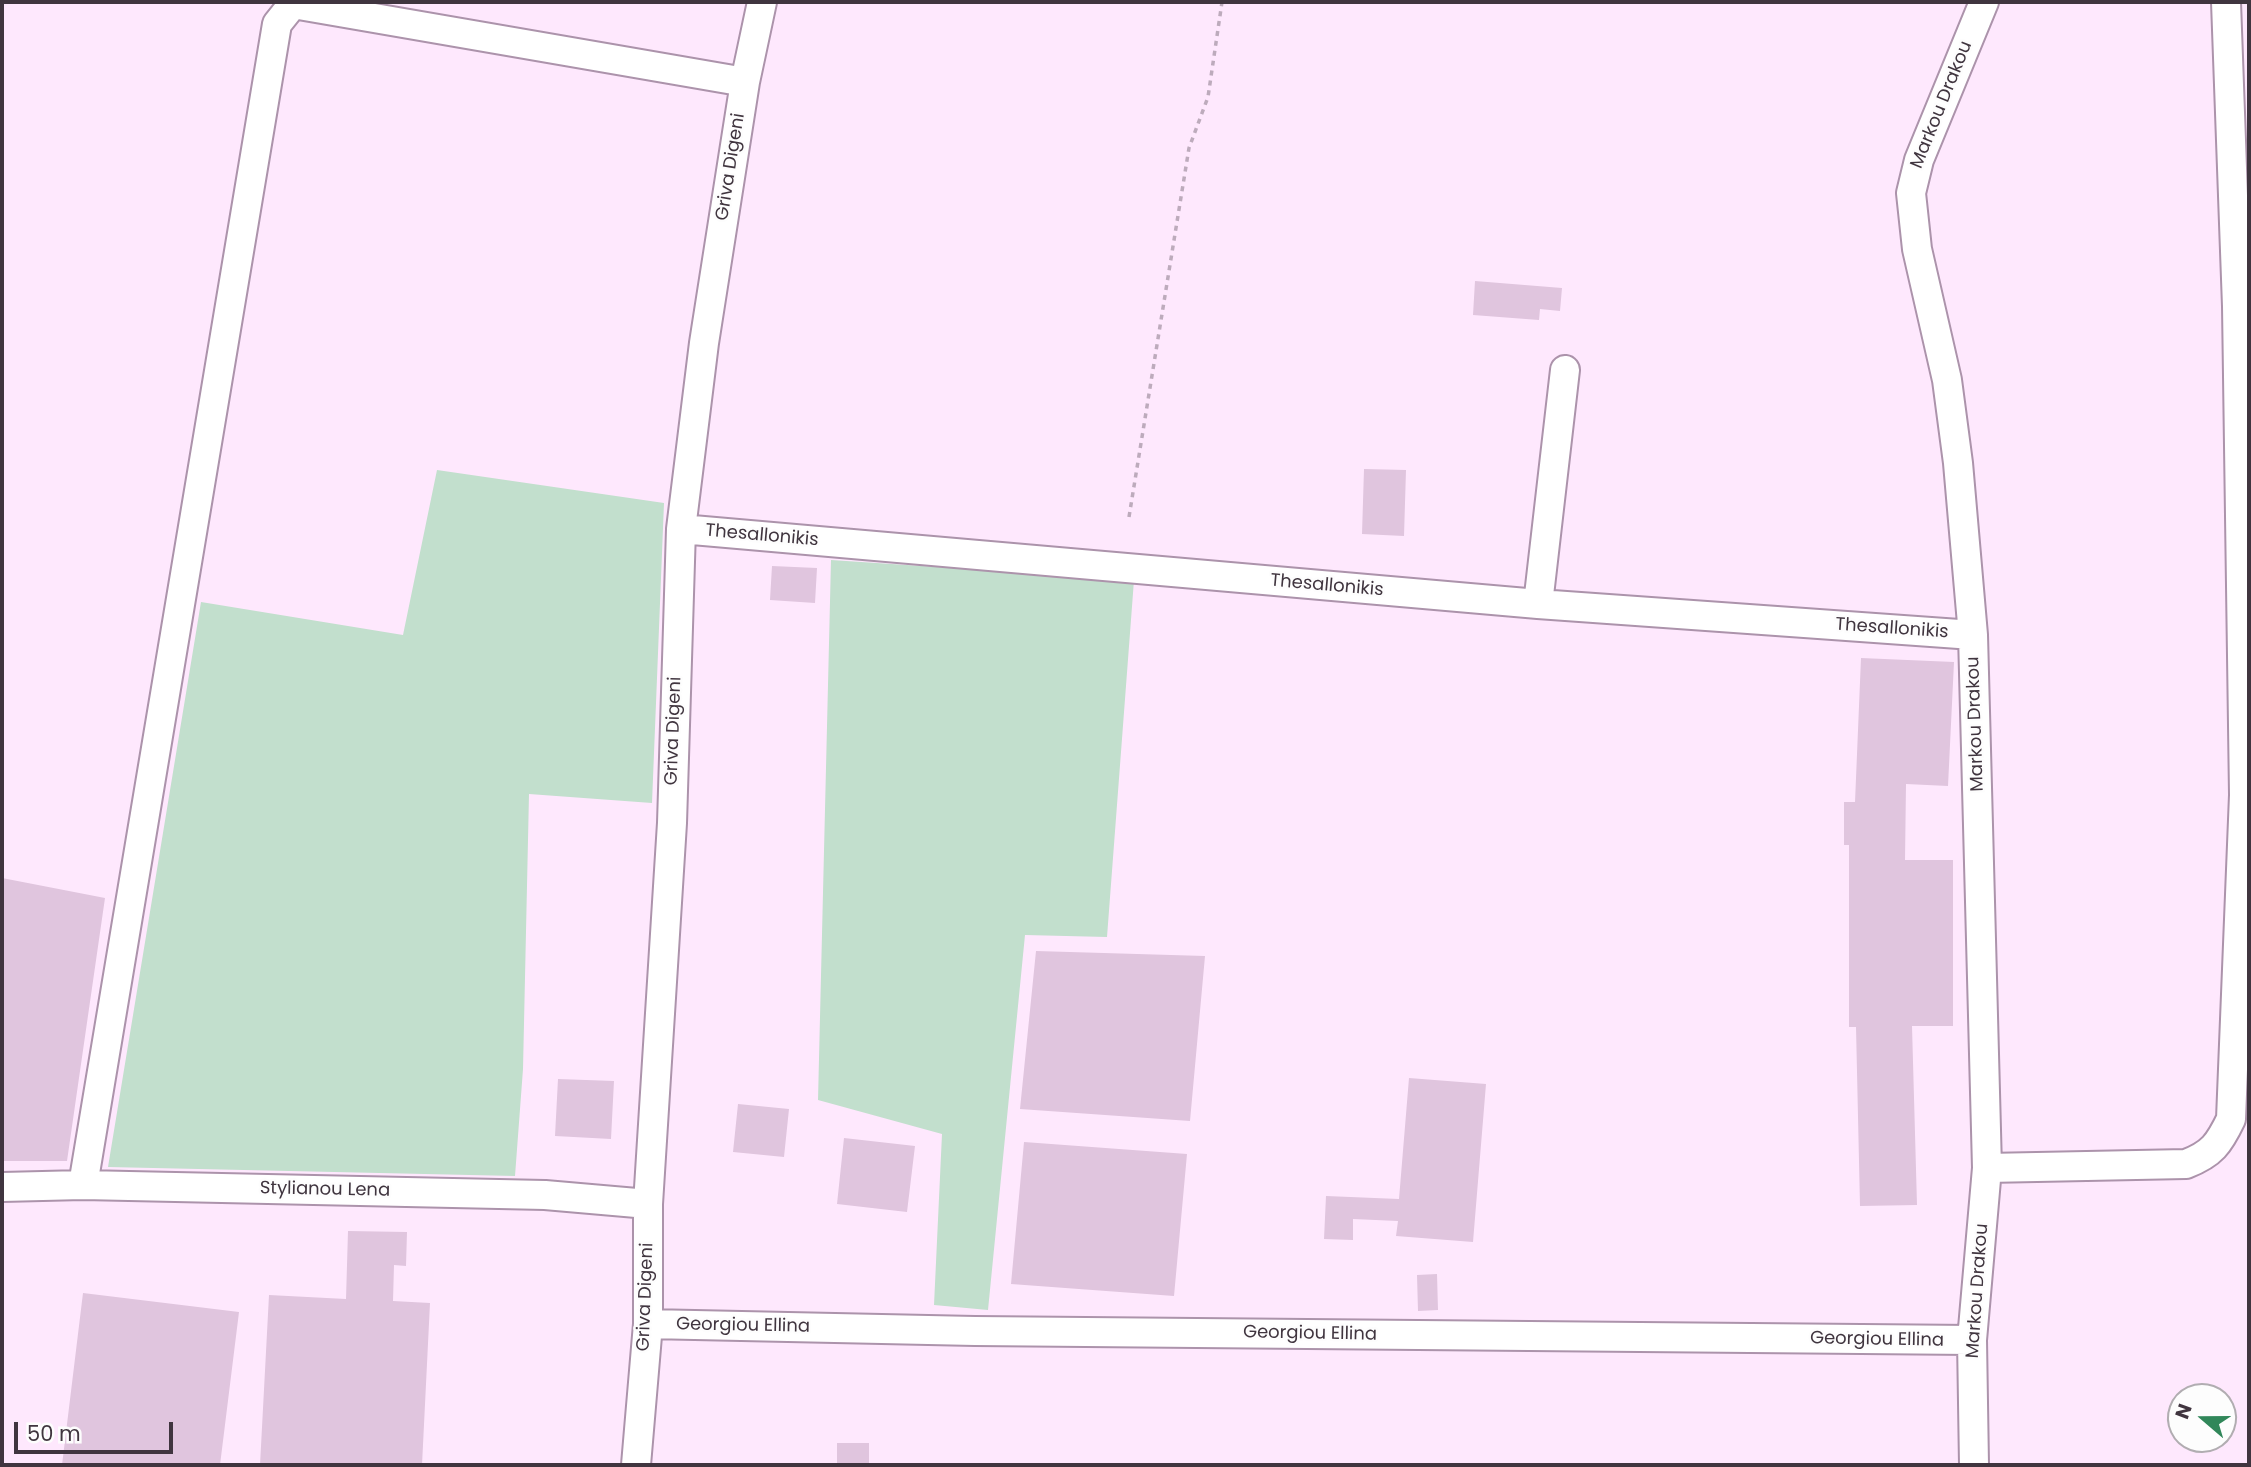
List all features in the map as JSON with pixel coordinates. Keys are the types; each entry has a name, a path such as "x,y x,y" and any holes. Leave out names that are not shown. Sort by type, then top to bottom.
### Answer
{"street":[{"name":"Griva Digeni","path":"636,1465 648,1324 648,1204 672,823 681,529 704,343 746,82 762,2"},
{"name":"Markou Drakou","path":"1974,1465 1972,1340 1987,1168 1973,635 1958,463 1947,380 1917,249 1910,193 1919,160 1984,2"},
{"path":"1987,1168 2186,1164 2206,1156 2222,1139 2231,1119 2244,795 2237,320 2226,2"},
{"path":"83,1185 277,24 293,4 746,82"},
{"path":"1538,604 1565,370"},
{"name":"Thesallonikis","path":"681,529 1538,604 1973,635"},
{"name":"Stylianou Lena","path":"2,1187 83,1185 545,1195 648,1204"},
{"name":"Georgiou Ellina","path":"648,1324 975,1331 1972,1340"}],"path":[{"path":"1129,517 1189,148 1208,97 1222,2"}],"green space":[{"path":"437,470 664,503 652,803 529,794 523,1069 515,1176 108,1167 201,602 403,635"},
{"path":"831,560 1134,580 1107,937 1025,935 988,1310 934,1305 942,1134 818,1100"}],"building":[{"path":"1475,281 1562,288 1560,311 1540,309 1539,320 1473,315"},
{"path":"1364,469 1406,470 1404,536 1362,534"},
{"path":"772,566 817,568 815,603 770,600"},
{"path":"1861,658 1954,662 1948,786 1906,784 1905,860 1953,860 1953,1026 1912,1026 1917,1205 1860,1206 1856,1027 1849,1027 1849,845 1844,845 1844,802 1855,802"},
{"path":"2,878 105,898 67,1161 2,1161"},
{"path":"1036,951 1205,956 1190,1121 1020,1109"},
{"path":"1409,1078 1486,1084 1473,1242 1396,1236 1398,1221 1353,1219 1353,1240 1324,1239 1326,1196 1399,1199"},
{"path":"558,1079 614,1081 611,1139 555,1136"},
{"path":"738,1104 789,1109 784,1157 733,1152"},
{"path":"844,1138 915,1146 907,1212 837,1204"},
{"path":"1024,1142 1187,1154 1174,1296 1011,1284"},
{"path":"348,1231 407,1232 406,1266 394,1265 393,1301 430,1303 422,1465 260,1465 269,1295 346,1299"},
{"path":"1437,1274 1438,1310 1418,1311 1417,1275"},
{"path":"83,1293 239,1312 220,1465 62,1465"},
{"path":"837,1443 869,1443 869,1465 837,1465"}]}
